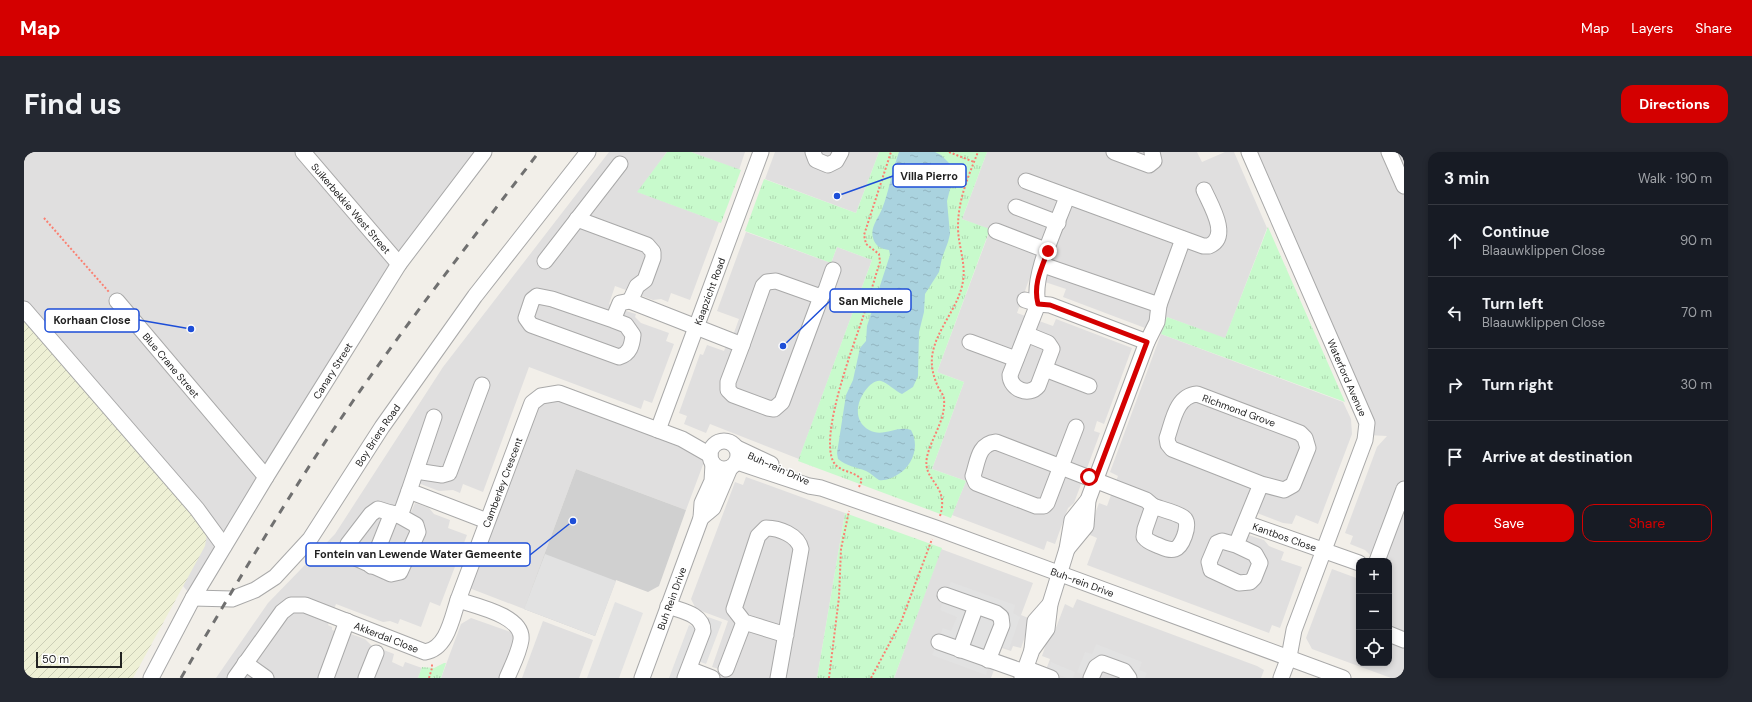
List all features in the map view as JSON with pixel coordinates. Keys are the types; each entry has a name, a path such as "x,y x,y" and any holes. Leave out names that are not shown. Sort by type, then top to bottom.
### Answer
{"street":[{"name":"Suikerbekkie West Street","path":"303,152 399,264"},
{"name":"Canary Street","path":"193,598 266,476 399,264 484,152"},
{"name":"Boy Briers Road","path":"193,598 232,599 255,590 275,577 310,539 382,427 475,296 588,152"},
{"name":"Kaapzicht Road","path":"658,430 761,152"},
{"path":"813,152 816,160 828,165 836,161 841,152"},
{"path":"1114,152 1149,165 1154,161 1152,152"},
{"name":"Waterford Avenue","path":"1249,152 1367,423 1365,440 1284,655"},
{"path":"1389,152 1404,186"},
{"path":"545,261 620,164"},
{"path":"1026,181 1183,239 1203,246 1209,246 1217,239 1219,226 1204,190"},
{"path":"1026,334 1050,345 1051,352 1035,390 1030,392 1015,387 1010,381 1010,375 1026,334 1031,302 1045,258 1068,197"},
{"path":"1016,207 1058,223"},
{"path":"577,218 646,245 651,249 653,258 646,277 637,286 630,301"},
{"path":"996,231 1045,258 1159,305"},
{"path":"1024,673 1032,650 1036,621 1050,604 1067,549 1086,526 1088,500 1147,342 1157,322 1159,305 1183,239"},
{"path":"821,297 776,281 767,282 764,286 728,382 728,390 733,395 768,408 777,408 782,402 821,297 826,290 833,270"},
{"path":"540,296 613,320 626,325 633,335 632,344 629,351 619,357 531,325 526,318 532,300 540,296"},
{"name":"Blue Crane Street","path":"117,301 266,476"},
{"path":"613,320 620,303 630,301 742,345"},
{"path":"1031,302 1050,305 1147,342"},
{"path":"24,309 197,509 224,546"},
{"path":"970,342 1016,359"},
{"path":"1045,369 1089,386"},
{"path":"416,471 442,476 449,474 482,385"},
{"name":"Camberley Crescent","path":"458,600 529,408 541,396 559,393 682,439 700,442 713,454"},
{"name":"Richmond Grove","path":"1197,394 1300,433 1306,438 1308,448 1293,484 1288,489 1279,490 1261,484 1172,449 1168,444 1167,438 1182,400 1190,395 1197,394"},
{"path":"371,566 409,491 434,417"},
{"path":"1076,427 1061,467 1047,503 1041,507 976,483 973,476 982,448 990,443 996,442 1061,467 1095,480 1146,500 1153,506"},
{"path":"726,440 734,444 735,460 721,469 713,454 726,440"},
{"name":"Buh Rein Drive","path":"642,678 701,518 702,503 712,481 713,454"},
{"name":"Buh Rein Drive","path":"701,518 713,508 735,460"},
{"name":"Buh-rein Drive","path":"735,460 812,482 821,488 1276,654 1284,655 1343,678"},
{"path":"1236,545 1261,484"},
{"path":"1378,558 1404,489"},
{"path":"409,491 487,521"},
{"path":"378,509 396,515 416,525 418,532 402,570 398,573 391,574 351,556 347,548 348,544 371,514 378,509"},
{"name":"Kantbos Close","path":"1246,522 1356,563"},
{"path":"778,678 786,635 801,549 798,542 791,535 769,528 764,529 758,536 734,604 735,611 744,622 786,635"},
{"path":"945,595 996,613 1002,619 1002,625 988,660"},
{"path":"152,678 193,598"},
{"path":"458,600 509,619 518,626 521,635 520,644 508,678"},
{"name":"Akkerdal Close","path":"235,678 286,608 297,604 305,605 331,614 421,651 430,651 441,644 458,600"},
{"path":"668,606 696,616 703,625 703,630 687,674 712,678"},
{"path":"960,650 976,606"},
{"path":"326,678 347,621"},
{"path":"726,669 744,622"},
{"path":"1392,635 1404,640"},
{"path":"939,642 1024,673 1051,678"},
{"path":"366,678 376,653"},
{"path":"1271,678 1284,655"},
{"path":"1281,678 1284,655"},
{"path":"246,663 266,678"},
{"path":"1091,678 1096,667 1102,663 1124,671 1129,678"}],"path":[{"path":"858,490 862,480 858,475 838,468 833,462 830,454 830,437 837,400 848,360 880,262 879,254 866,244 864,235 891,152"},
{"path":"949,152 974,162"},
{"path":"938,520 943,500 939,489 927,471 927,458 943,414 944,399 932,376 932,356 938,338 957,301 963,281 962,258 958,229 958,210 964,187 978,152"},
{"path":"44,218 117,301"},
{"path":"829,678 839,597 841,549 847,516 851,507"},
{"path":"870,678 901,622 933,536"}],"shaded area":[{"path":"24,152 484,152 399,264 193,598 24,394"},
{"path":"609,152 667,152 638,192 719,222 690,300 671,293 668,302 661,299 653,300 615,286 609,304 611,305 610,309 623,310 636,314 635,317 641,323 669,333 666,341 674,344 652,403 644,400 641,409 529,367 483,492 463,484 460,493 453,490 439,491 418,483 397,506 411,512 415,503 429,508 434,514 450,520 448,528 467,535 440,606 430,602 421,627 400,619 398,624 390,621 383,622 336,604 328,625 332,627 332,630 335,631 337,629 365,639 371,645 394,654 392,662 403,667 405,662 422,668 418,678 216,678 268,603 335,534 443,367"},
{"path":"691,152 745,152 739,170"},
{"path":"775,152 879,152 856,213 765,179"},
{"path":"987,152 1197,152 1202,162 1225,152 1234,152 1267,228 1225,339 1167,317 1161,334 1063,297 1066,289 1030,277 1017,313 1053,326 1056,319 1132,348 1104,424 1097,421 1094,431 1100,433 1074,503 1068,508 1055,544 1047,541 1044,550 952,515 966,481 932,469 964,382 937,372 990,230 962,219"},
{"path":"1250,152 1404,152 1404,678 1391,678 1358,666 1392,666 1392,558 1373,558 1365,550 1350,544 1353,536 1345,533 1377,447 1387,436 1367,435"},
{"path":"746,232 831,263 837,247 872,260 799,459 710,424 706,433 684,424 687,416 679,413 700,354 703,355 707,345 724,351 728,341 731,341 739,319 717,311"},
{"path":"1161,334 1343,402 1351,419 1352,434 1318,524 1296,515 1292,524 1283,523 1244,508 1236,531 1264,540 1269,546 1284,552 1281,560 1302,567 1280,628 1272,625 1269,633 1087,565 1097,538 1090,535 1092,522 1099,503 1107,506 1118,476 1110,472"},
{"path":"547,395 707,454 686,510 576,469 524,609 464,586 530,409"},
{"path":"576,469 686,510 659,586 648,592 616,580 595,636 524,609"},
{"path":"746,477 845,513 817,678 716,678 719,669 712,667 728,621 696,609 691,599 735,482 743,485"},
{"path":"941,549 1033,583 1021,615 1031,619 1021,648 1013,646 1011,651 1002,648 991,678 894,678"},
{"path":"545,554 616,581 595,636 524,609"},
{"path":"1332,569 1356,578 1356,665 1312,649 1306,638"},
{"path":"951,582 1015,605 1013,613 1020,617 1009,649 1001,646 1008,626 948,590"},
{"path":"1077,599 1257,666 1264,670 1261,678 1043,678 1050,659 1042,656 1048,638 1054,633 1065,604 1073,608"},
{"path":"943,601 959,607 958,609 967,613 957,641 940,636 943,628 951,631 957,617 940,610"},
{"path":"615,602 643,613 619,678 587,678"},
{"path":"708,617 722,622 706,664 692,659 685,678 669,678 689,625 703,630"},
{"path":"980,617 996,623 985,652 969,646"},
{"path":"471,618 522,636 508,678 441,678 461,624"},
{"path":"543,621 593,640 579,678 522,678"},
{"path":"1096,644 1142,662 1139,670 1147,673 1145,678 1135,678 1133,671 1127,665 1100,657 1090,662 1085,675 1077,672 1085,652 1092,654"},
{"path":"935,648 988,668 986,675 932,655"},
{"path":"1051,662 1075,672 1073,678 1067,678 1048,671"}],"green space":[{"path":"667,152 691,152 741,170 721,223 637,192"},
{"path":"879,152 987,152 962,219 990,229 937,372 964,382 932,469 966,481 951,518 798,461 872,260 837,247 831,263 745,231 764,179 856,213"},
{"path":"1268,227 1345,402 1161,334 1167,317 1225,338"},
{"path":"24,314 167,479 207,534 205,546 133,678 24,678"},
{"path":"845,513 942,548 894,678 817,678"},
{"path":"446,663 441,678 418,678 422,667 434,668"}],"water":[{"path":"899,152 935,152 941,155 951,165 952,181 947,201 950,234 939,272 925,294 924,312 919,332 918,376 913,387 902,394 884,382 876,381 865,391 858,407 858,415 862,423 869,430 880,433 906,429 911,430 914,436 915,449 911,461 903,471 895,476 888,479 879,480 866,471 841,461 838,459 837,453 846,395 853,380 860,348 866,341 867,326 890,255 889,250 881,248 875,243 872,234 884,202"}],"railway":[{"path":"181,678 264,538 330,435 375,369 421,306 539,152"}],"place":[{"name":"Villa Pierro","path":"837,196"},
{"name":"Korhaan Close","path":"191,329"},
{"name":"San Michele","path":"783,346"},
{"name":"Fontein van Lewende Water Gemeente","path":"573,521"}],"route":[{"path":"1048,251 1037,279 1036,294 1038,304 1050,305 1147,342 1095,480 1089,477"}]}
